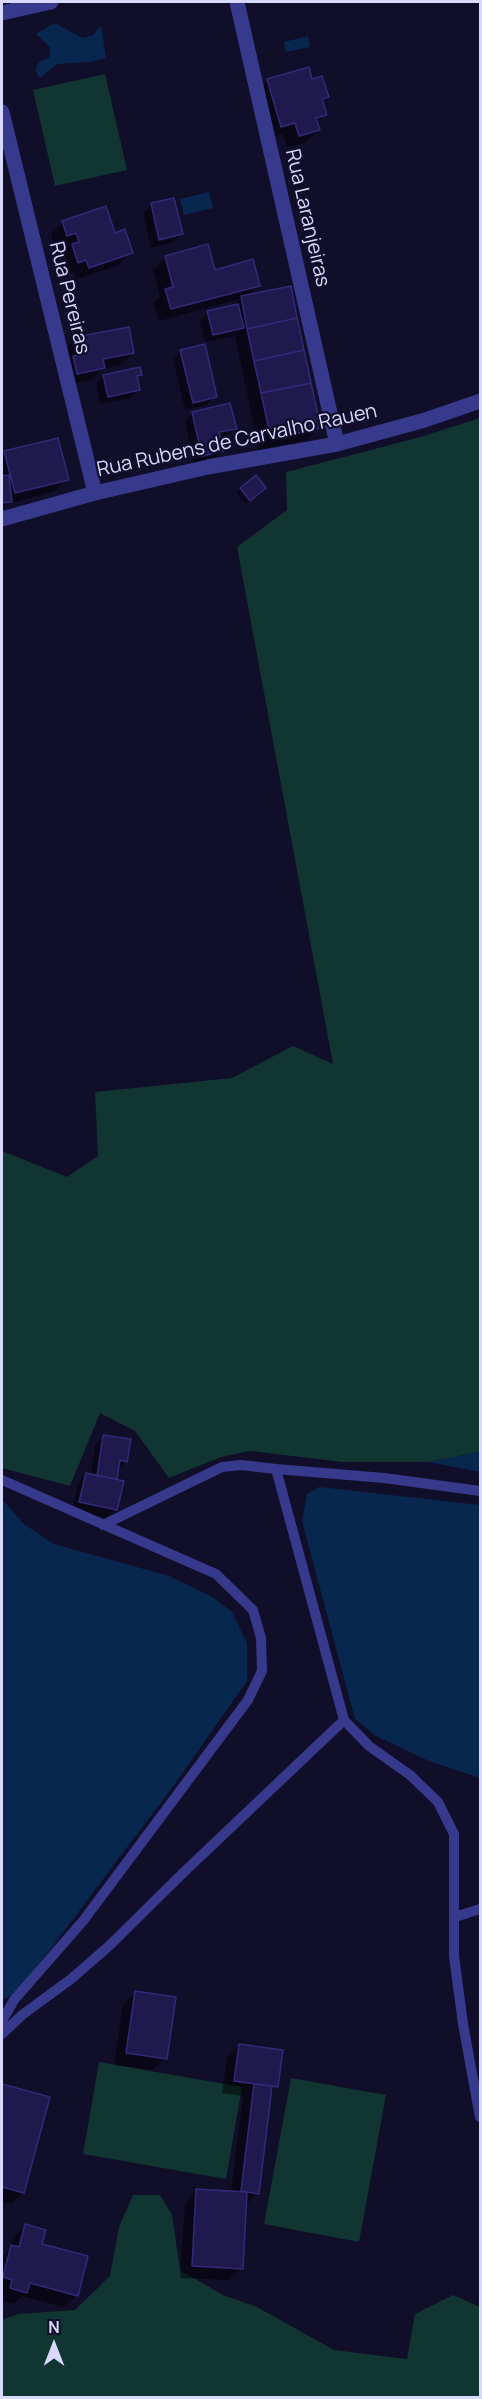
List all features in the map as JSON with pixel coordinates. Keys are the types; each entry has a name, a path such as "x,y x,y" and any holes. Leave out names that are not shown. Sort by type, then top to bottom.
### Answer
{"street":[{"path":"2,13 51,2"},
{"name":"Rua Laranjeiras","path":"237,2 337,444"},
{"name":"Rua Pereiras","path":"2,112 95,493"},
{"name":"Rua Rubens de Carvalho Rauen","path":"2,519 95,493 208,467 337,444 480,402"}],"lane":[{"path":"103,1525 222,1467 241,1465 384,1478 480,1491"},
{"path":"276,1469 344,1720 369,1746 410,1775 438,1802 454,1834 454,1956 463,2024 480,2117"},
{"path":"2,1480 216,1574 253,1610 261,1638 262,1671 248,1700 83,1921 14,2000 2,2021"},
{"path":"2,2034 22,2014 71,1979 109,1946 344,1720"},
{"path":"455,1917 480,1910"}],"green space":[{"path":"105,74 127,170 55,186 33,90"},
{"path":"480,418 480,1452 428,1462 343,1462 250,1451 221,1457 169,1478 135,1431 100,1413 70,1486 2,1468 2,1151 67,1177 98,1156 95,1092 232,1078 293,1046 333,1064 237,547 287,510 286,472 417,438"},
{"path":"99,2062 242,2087 226,2179 83,2154"},
{"path":"291,2078 386,2095 359,2242 264,2224"},
{"path":"133,2195 160,2195 172,2215 180,2270 223,2295 257,2307 334,2350 407,2359 415,2314 453,2295 480,2307 480,2397 2,2397 2,2320 18,2314 75,2310 110,2276 119,2227"}],"water":[{"path":"54,23 83,38 93,35 101,25 106,58 91,62 57,64 40,78 35,70 39,62 50,57 50,47 36,34"},
{"path":"308,36 310,47 286,52 284,42"},
{"path":"209,192 213,208 184,215 180,199"},
{"path":"480,1452 480,1472 428,1462"},
{"path":"319,1487 480,1505 480,1778 429,1761 376,1736 355,1719 302,1521 307,1494"},
{"path":"2,1499 24,1524 54,1544 169,1576 211,1596 232,1612 247,1643 247,1681 177,1781 49,1951 14,1995 2,2000"}],"building":[{"path":"309,67 312,79 322,76 329,97 322,99 327,115 316,118 320,130 299,136 295,123 281,127 267,79"},
{"path":"174,198 183,234 159,240 151,203"},
{"path":"106,206 115,233 125,229 133,253 89,268 86,260 78,263 72,244 79,242 76,233 67,236 62,221"},
{"path":"208,244 215,270 253,259 260,286 171,309 165,289 173,287 165,256"},
{"path":"291,286 297,318 247,329 241,296"},
{"path":"238,304 244,328 213,335 207,311"},
{"path":"297,318 304,350 254,361 247,329"},
{"path":"129,327 134,353 103,359 105,368 77,374 73,356 79,355 75,337"},
{"path":"205,344 217,397 193,403 180,350"},
{"path":"304,350 311,383 261,393 254,361"},
{"path":"140,367 142,375 137,376 140,390 108,397 103,375"},
{"path":"311,383 321,428 271,439 261,393"},
{"path":"230,403 237,429 219,432 223,451 202,456 192,412"},
{"path":"58,438 69,480 15,493 4,451"},
{"path":"9,475 12,502 2,503 2,476"},
{"path":"256,475 266,488 250,501 240,488"},
{"path":"103,1435 131,1439 127,1462 120,1460 117,1479 97,1476"},
{"path":"86,1473 124,1481 117,1510 79,1502"},
{"path":"135,1991 176,1997 167,2059 126,2053"},
{"path":"239,2044 283,2050 278,2087 234,2081"},
{"path":"2,2084 50,2097 24,2193 2,2187"},
{"path":"254,2084 272,2086 259,2194 241,2191"},
{"path":"196,2189 247,2192 243,2269 192,2266"},
{"path":"25,2224 46,2230 42,2244 88,2256 78,2296 30,2283 27,2293 10,2288 12,2280 3,2277 11,2245 19,2247"}]}
